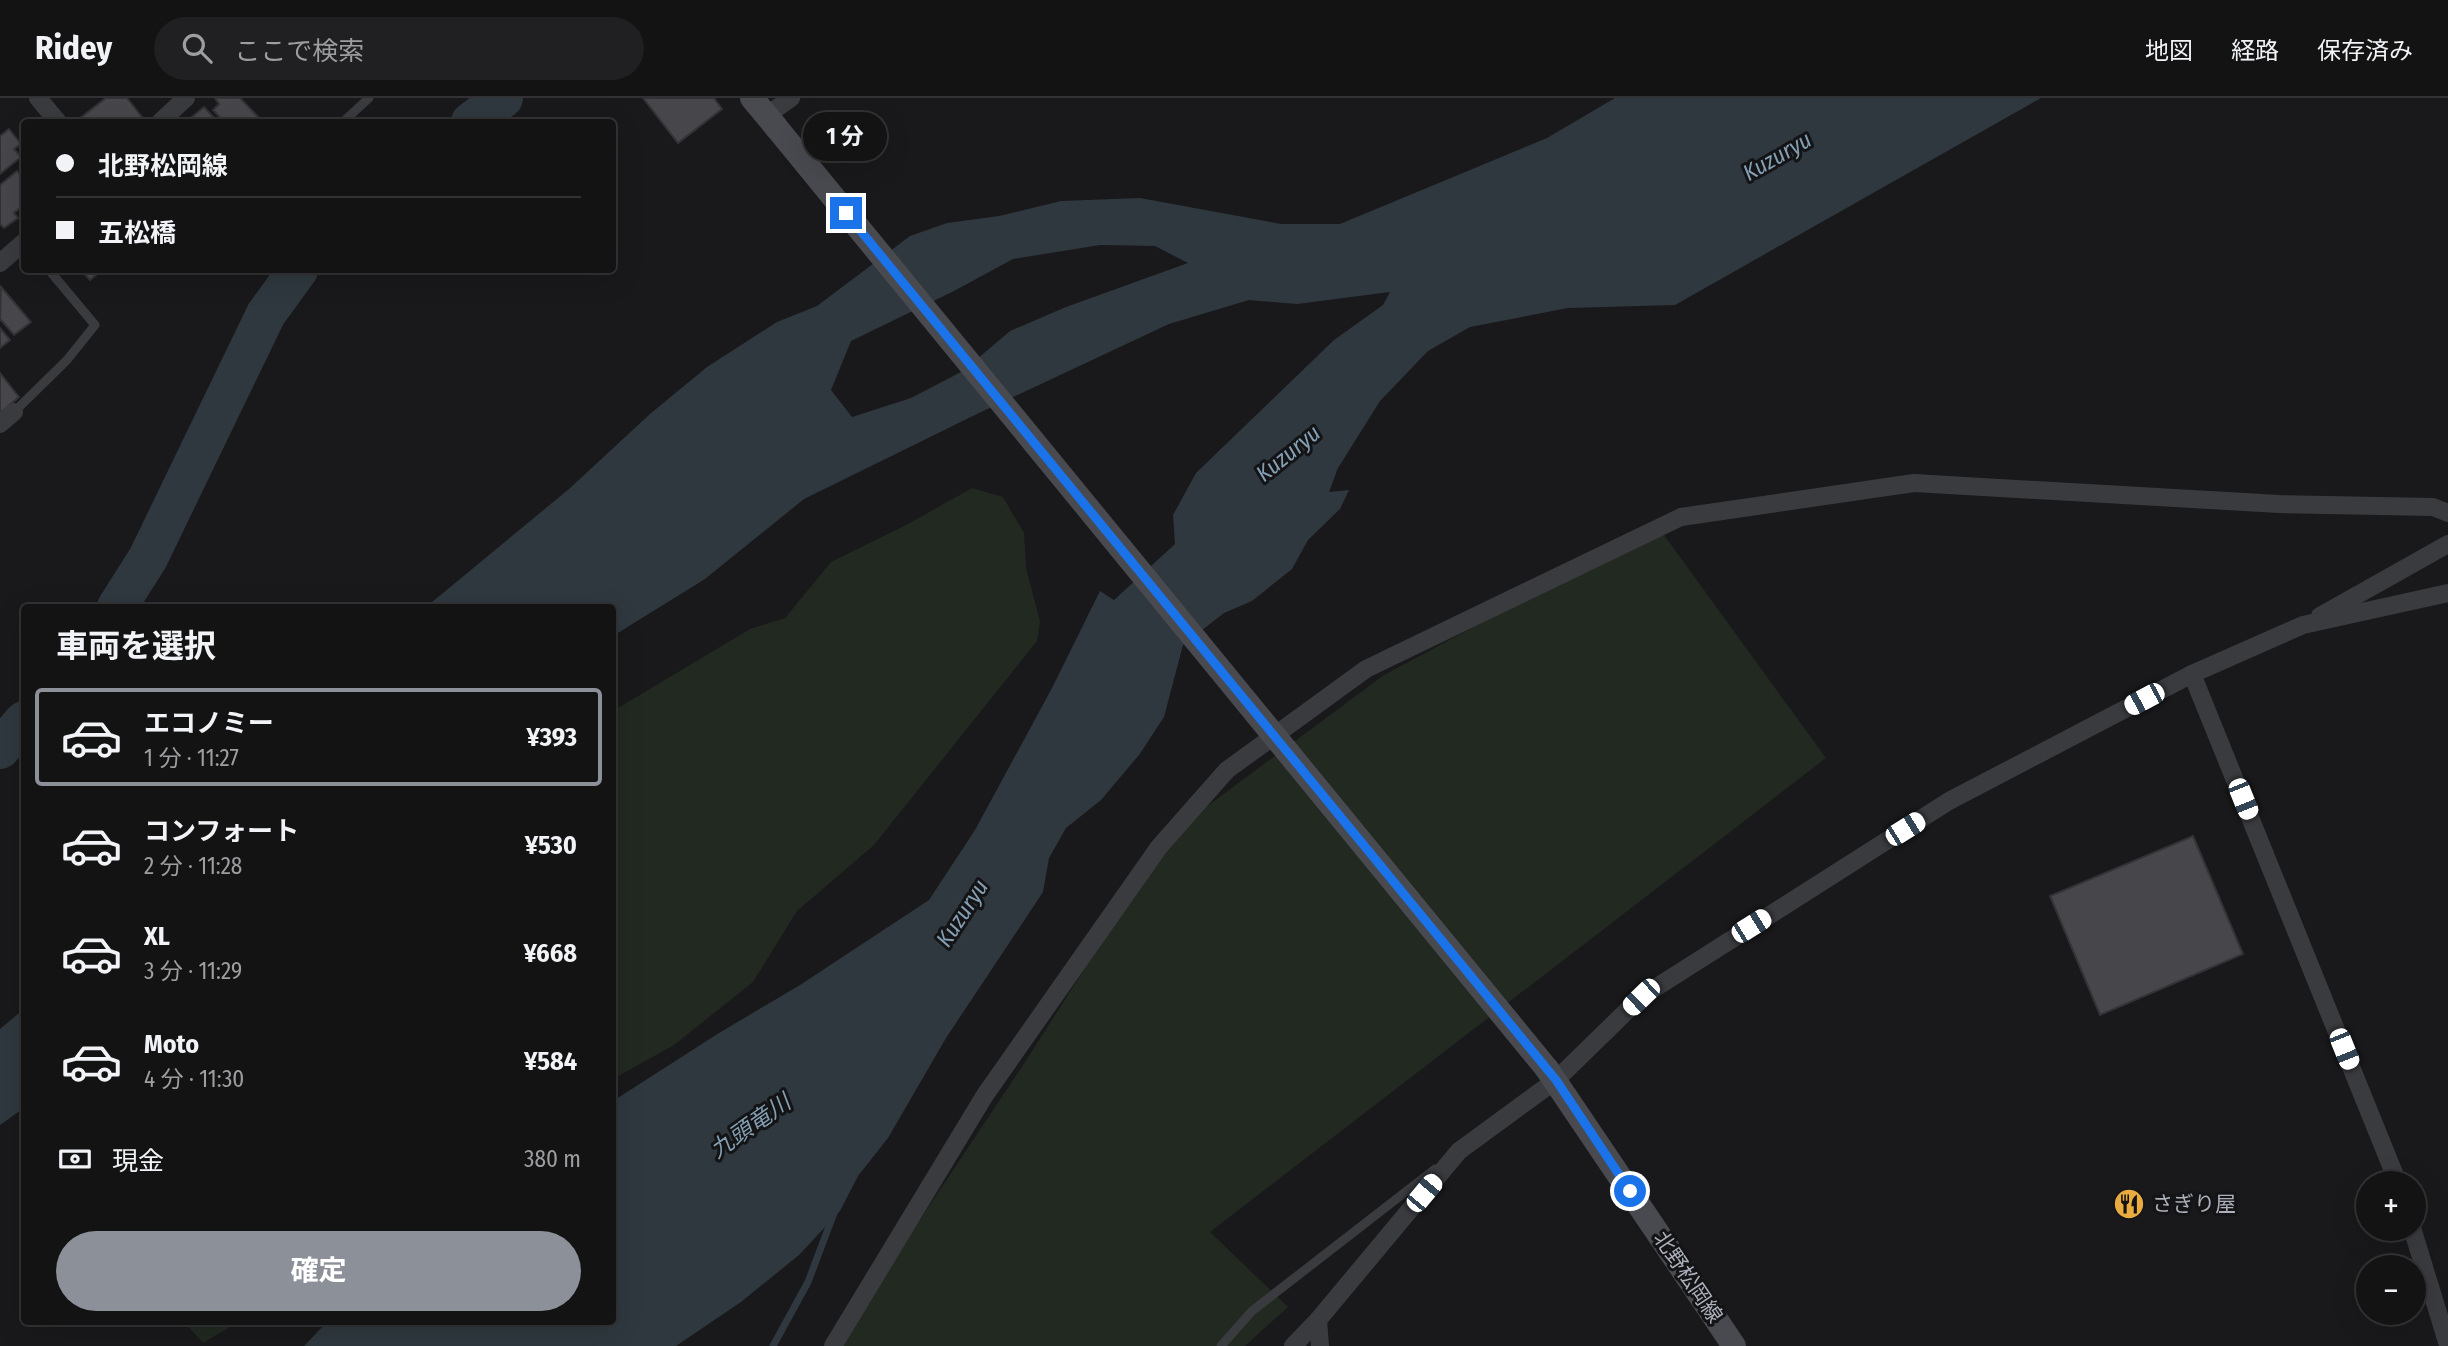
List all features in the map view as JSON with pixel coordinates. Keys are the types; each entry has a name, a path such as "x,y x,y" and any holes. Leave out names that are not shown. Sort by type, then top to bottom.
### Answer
{"main road":[{"name":"北野松岡線","path":"765,114 1551,1075 1734,1346"}],"street":[{"path":"38,98 56,119"},
{"path":"163,119 186,98"},
{"path":"765,114 791,98"},
{"path":"0,263 21,245"},
{"path":"833,1346 985,1095 1159,847 1227,770 1366,669 1681,517 1914,483 2279,504 2433,507 2448,513"},
{"path":"1293,1346 1318,1320 1459,1151 1641,997 1950,802 2192,674 2303,625 2448,544"},
{"path":"2303,625 2448,593"},
{"path":"2192,674 2393,1171"},
{"path":"2416,1241 2448,1345"},
{"path":"1318,1320 1320,1346"}],"lane":[{"path":"345,119 369,98"},
{"path":"7,418 67,360 95,324 52,273"},
{"path":"1220,1346 1252,1311 1459,1151"}],"shaded area":[{"path":"972,488 1003,497 1024,533 1026,568 1040,621 1037,641 874,845 797,911 753,982 674,1045 616,1077 616,709 750,629 785,618 831,562 910,523"},
{"path":"1659,528 1826,758 1210,1232 1288,1307 1245,1346 836,1346 1027,1059 1171,833 1384,675"},
{"path":"187,1325 233,1325 203,1343"}],"water":[{"path":"1615,98 2041,98 1675,305 1568,308 1470,327 1428,351 1380,401 1338,468 1329,492 1349,490 1340,509 1308,540 1292,569 1252,601 1224,613 1183,645 1164,717 1139,755 1101,800 1066,828 1049,858 1043,892 946,1038 888,1138 858,1176 840,1211 799,1255 741,1302 676,1346 304,1346 324,1325 616,1325 616,1099 800,985 929,900 975,830 1052,688 1100,591 1114,600 1175,544 1173,515 1196,473 1334,340 1383,305 1390,292 1297,304 1249,300 1169,324 804,499 705,579 616,634 616,604 430,604 569,489 650,414 707,367 777,322 817,306 910,236 947,223 999,216 1061,201 1140,198 1281,224 1340,224 1547,138","holes":["1100,245 1155,246 1188,263 1066,307 1010,331 963,371 911,398 852,417 831,390 851,341 1013,259"]},
{"path":"21,1012 21,1110 0,1125 0,1029"}],"building":[{"path":"106,98 127,98 143,119 79,119"},
{"path":"215,98 240,98 260,119 221,119 213,110 219,104"},
{"path":"643,98 714,98 722,109 678,143"},
{"path":"204,107 215,119 194,119 192,117"},
{"path":"9,129 21,144 14,149 21,157 0,174 0,136"},
{"path":"17,171 21,176 21,207 14,213 18,218 4,228 0,224 0,185"},
{"path":"84,273 98,273 90,280"},
{"path":"1,287 31,322 14,335 0,319"},
{"path":"0,328 10,340 0,348"},
{"path":"0,373 19,397 0,413"},
{"path":"2193,836 2243,954 2100,1015 2050,896"}],"waterway":[{"path":"475,119 503,98"},
{"path":"119,604 148,558 266,314 296,273"},
{"path":"0,749 21,724"},
{"path":"773,1346 808,1282 834,1213"}],"place":[{"name":"さぎり屋","path":"2129,1204"}],"route":[{"path":"846,213 1556,1080 1630,1191"}],"water label":[{"name":"Kuzuryu","path":"1777,156"},
{"name":"Kuzuryu","path":"1288,453"},
{"name":"Kuzuryu","path":"962,913"},
{"name":"九頭竜川","path":"750,1126"}]}
